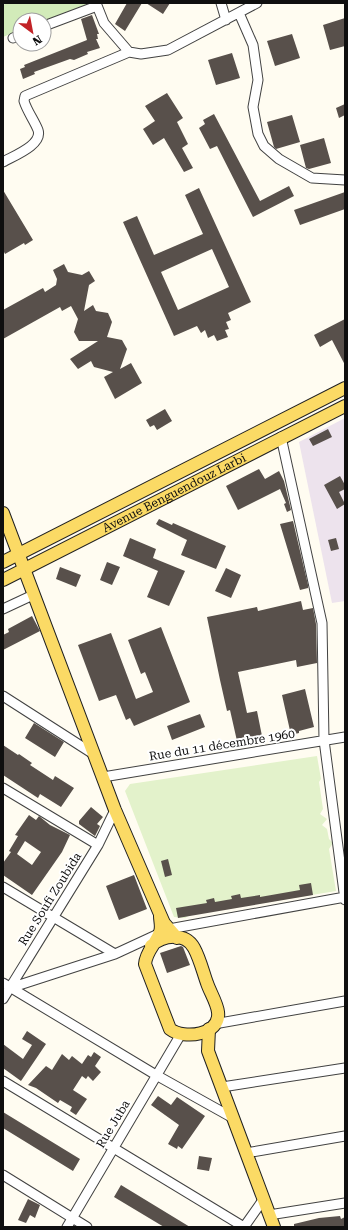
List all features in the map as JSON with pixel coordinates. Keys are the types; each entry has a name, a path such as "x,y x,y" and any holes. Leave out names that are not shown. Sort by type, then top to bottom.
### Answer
{"main road":[{"path":"3,562 345,388"},
{"name":"Avenue Benguendouz Larbi","path":"3,580 281,437 345,406"},
{"path":"3,513 115,810 160,914 169,933 185,940 194,949 218,1012 212,1026 208,1051"},
{"path":"169,933 151,946 146,955 145,964 170,1029 200,1041 208,1051 274,1227"},
{"path":"151,946 169,933"},
{"path":"184,1035 200,1034 212,1026"}],"street":[{"path":"221,3 226,20"},
{"path":"3,162 34,144 38,138 38,131 24,101 25,96 129,52 140,54 168,50 257,3"},
{"path":"52,23 97,4 104,23 129,52"},
{"path":"239,13 254,51 258,80 253,107 258,134 264,146 279,159 312,178 345,180"},
{"path":"7,986 115,954 136,944 169,933 345,898 324,740 322,623 281,437"},
{"path":"3,609 33,595"},
{"path":"3,696 95,755"},
{"name":"Rue du 11 décembre 1960","path":"103,777 345,737"},
{"path":"3,788 98,845"},
{"name":"Rue Soufi Zoubida","path":"3,999 7,986 53,917 98,845 115,810"},
{"path":"3,887 115,954"},
{"path":"136,944 145,964"},
{"path":"7,986 156,1076 233,1118"},
{"path":"212,1026 345,1001"},
{"name":"Rue Juba","path":"67,1227 156,1076 184,1035"},
{"path":"222,1087 345,1068"},
{"path":"3,1081 244,1227 263,1200"},
{"path":"246,1153 345,1136"},
{"path":"3,1175 87,1227"},
{"path":"269,1215 345,1203"}],"shaded area":[{"path":"345,418 345,601 332,603 299,442"}],"green space":[{"path":"7,3 90,3 52,18 52,12 12,12 12,33 3,37 3,5"},
{"path":"317,756 321,779 319,782 323,809 320,814 327,819 322,825 327,829 329,839 333,843 329,849 336,891 190,915 185,918 174,917 125,791 130,784"}],"building":[{"path":"127,3 142,3 125,31 115,24"},
{"path":"146,3 170,3 163,14"},
{"path":"92,15 99,34 97,34 98,39 96,39 100,48 87,52 88,54 74,60 70,59 34,72 35,74 23,79 20,69 25,67 24,65 87,40 81,19"},
{"path":"345,18 345,46 330,50 323,25"},
{"path":"292,34 300,58 275,66 267,41"},
{"path":"232,53 240,78 216,85 208,60"},
{"path":"167,93 183,118 177,122 188,144 182,148 193,168 184,172 164,138 153,145 143,129 155,121 145,106"},
{"path":"345,104 345,115 339,118 336,108"},
{"path":"214,114 260,201 289,186 294,196 253,217 217,146 210,149 199,128 205,124 203,120"},
{"path":"292,115 300,142 276,149 274,147 267,122"},
{"path":"324,138 331,163 309,169 306,168 300,145"},
{"path":"199,188 251,302 228,313 231,320 226,322 229,329 225,330 228,337 217,341 214,335 208,338 205,330 201,333 197,326 174,336 123,222 137,216 154,255 203,234 185,195","holes":["212,249 229,287 178,310 161,272"]},
{"path":"3,190 33,240 25,245 24,243 5,254 3,250"},
{"path":"345,192 345,209 300,225 294,210"},
{"path":"64,264 68,272 82,275 89,271 95,281 89,285 84,311 93,305 96,311 108,313 112,322 107,337 122,340 127,349 120,369 131,363 142,383 115,399 104,377 113,372 94,367 91,361 78,369 70,359 98,341 79,341 74,332 78,319 71,306 62,311 60,307 3,339 3,310 43,288 45,292 56,285 57,279 53,270"},
{"path":"345,319 345,365 332,340 320,347 314,335"},
{"path":"165,409 172,421 157,430 154,425 150,427 146,420"},
{"path":"328,429 332,437 313,446 309,439"},
{"path":"259,469 265,479 279,471 284,481 291,510 287,512 284,504 286,503 280,489 238,510 226,486"},
{"path":"340,476 345,485 345,489 339,492 345,504 337,509 324,485"},
{"path":"159,519 172,525 173,523 226,546 216,569 181,555 187,540 156,524"},
{"path":"293,521 308,585 308,588 300,590 280,524"},
{"path":"130,538 156,549 153,558 185,571 169,606 147,597 158,571 123,556"},
{"path":"336,538 339,549 331,551 328,540"},
{"path":"107,562 120,567 112,585 100,580"},
{"path":"60,567 81,575 76,587 56,579"},
{"path":"226,568 241,575 231,598 215,591"},
{"path":"301,601 303,610 313,608 316,624 317,663 297,667 296,660 238,672 247,713 257,711 262,736 237,741 230,710 227,711 207,617 257,607 258,611"},
{"path":"32,616 40,631 3,650 3,635 9,632 8,629"},
{"path":"161,627 190,702 134,726 130,718 126,720 116,695 99,701 78,645 111,633 136,699 153,692 145,672 141,674 128,640"},
{"path":"305,689 314,727 291,735 282,695"},
{"path":"200,714 205,727 172,740 167,726"},
{"path":"34,723 64,742 55,757 25,738"},
{"path":"3,745 32,763 30,765 53,780 55,776 74,788 61,807 40,794 38,798 3,775"},
{"path":"91,807 103,817 97,824 100,826 95,836 79,824 79,821"},
{"path":"29,815 36,820 39,816 50,825 70,835 62,852 32,895 3,875 3,863 11,852 9,851 18,836 15,835","holes":["25,841 41,852 32,865 17,854"]},
{"path":"168,859 172,875 165,877 161,861"},
{"path":"134,875 147,909 119,920 106,886"},
{"path":"311,883 313,895 178,918 176,908 207,903 206,900 214,898 215,902 232,899 231,896 240,894 241,898 260,895 260,897 300,890 299,885"},
{"path":"181,946 183,947 190,965 167,973 160,953"},
{"path":"27,1031 46,1044 21,1081 3,1068 3,1044 23,1059 32,1045 22,1039"},
{"path":"94,1052 101,1057 95,1066 101,1072 93,1081 88,1076 86,1079 82,1076 73,1090 87,1099 76,1115 70,1111 72,1107 60,1100 58,1103 36,1088 28,1085 46,1066 52,1070 62,1054 69,1060 72,1056 82,1064 88,1055 91,1057"},
{"path":"158,1096 171,1105 177,1097 205,1116 182,1149 178,1146 177,1149 168,1144 179,1125 151,1105"},
{"path":"3,1112 80,1159 73,1171 3,1128"},
{"path":"199,1156 212,1158 209,1171 197,1169"},
{"path":"121,1185 190,1227 164,1227 114,1197"},
{"path":"28,1199 40,1205 35,1218 30,1215 26,1223 18,1220"},
{"path":"340,1216 341,1219 345,1217 345,1227 294,1227 294,1224 319,1218"}]}
